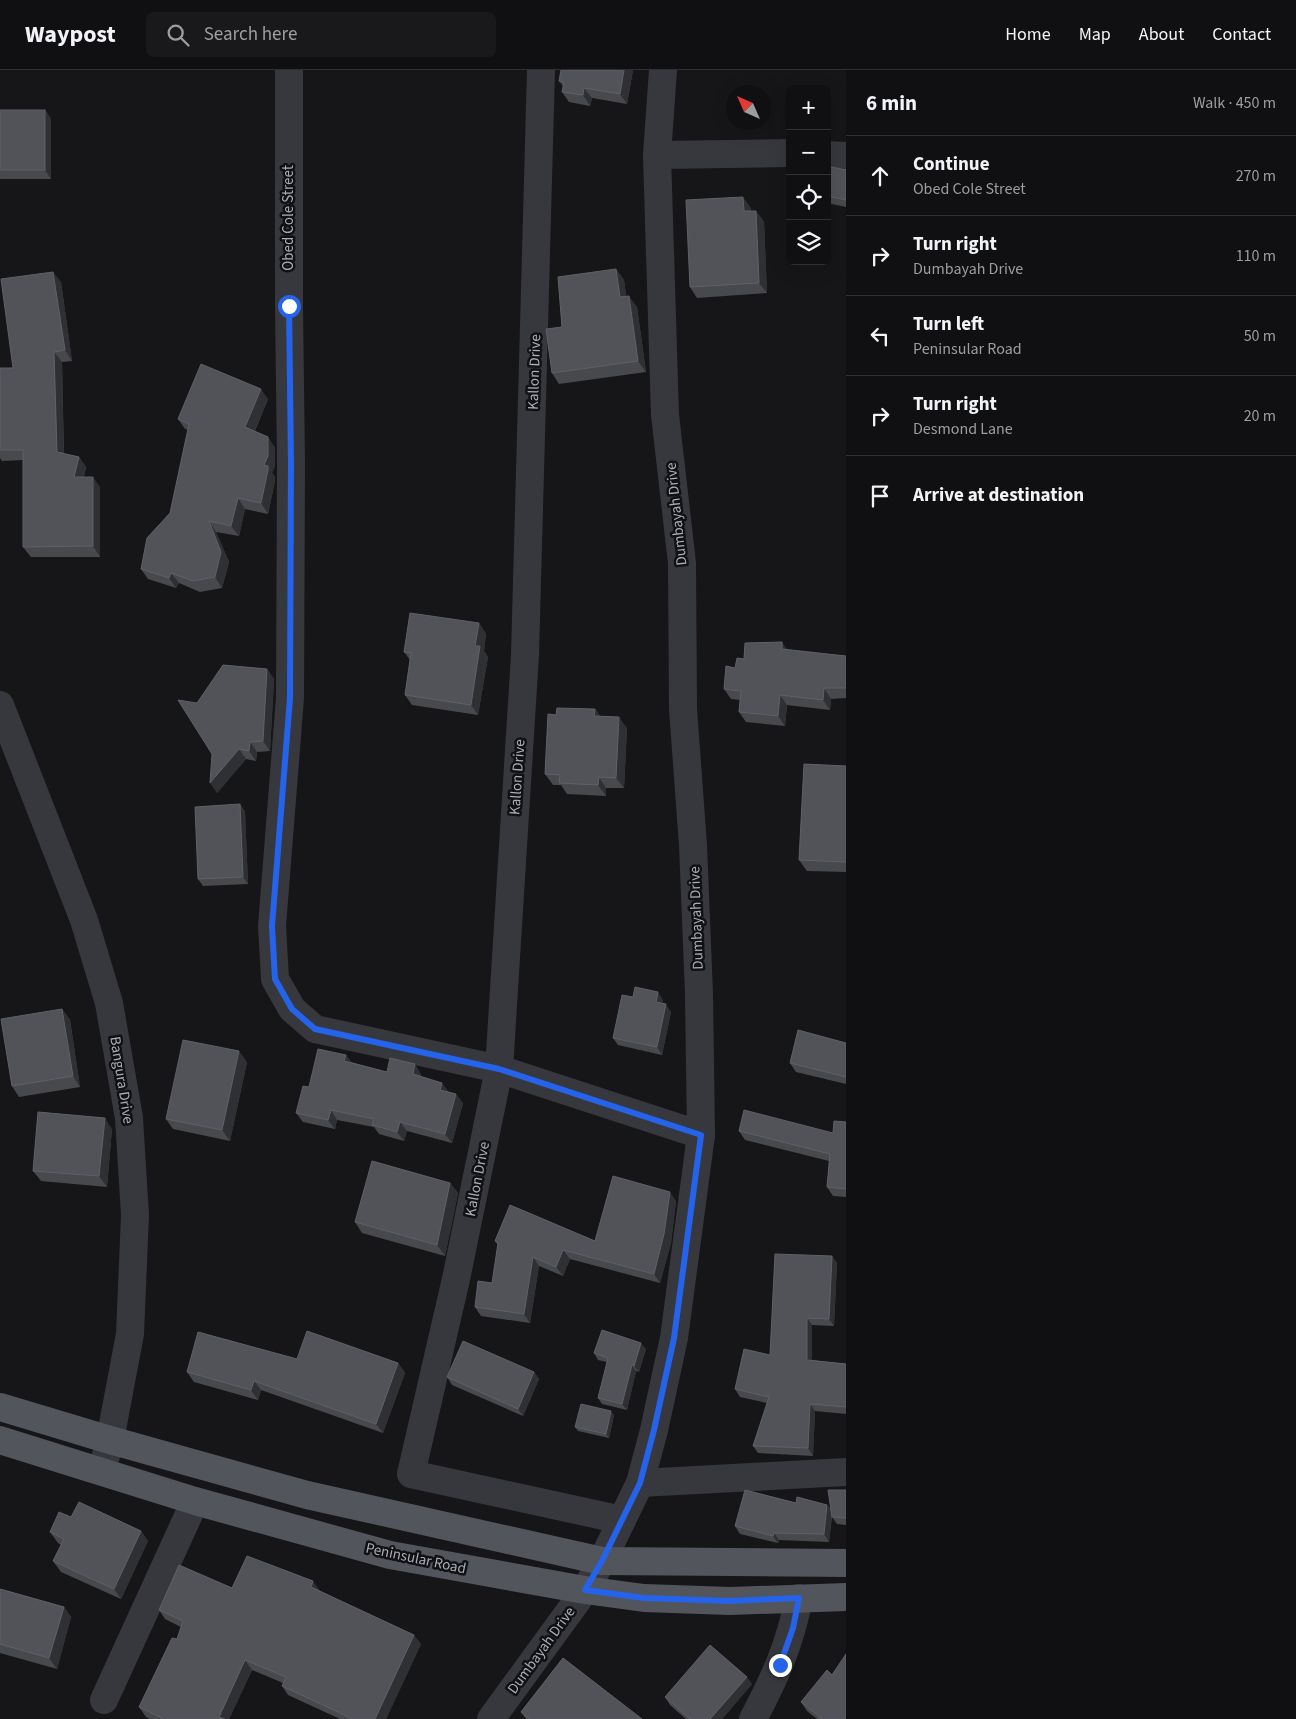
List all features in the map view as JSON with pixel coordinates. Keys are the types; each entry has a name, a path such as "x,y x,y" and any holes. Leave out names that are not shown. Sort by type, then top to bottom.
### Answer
{"main road":[{"path":"0,1407 307,1495 602,1561 846,1563"},
{"name":"Peninsular Road","path":"0,1440 195,1501 390,1555 585,1590 644,1598 730,1601 846,1597"}],"street":[{"name":"Obed Cole Street","path":"289,70 290,698 272,926 275,979 292,1009 315,1029 499,1069 701,1135"},
{"name":"Kallon Drive","path":"541,70 525,656 499,1069 456,1280 411,1474 622,1520"},
{"name":"Dumbayah Drive","path":"491,1719 585,1590 602,1561 640,1483 654,1430 674,1338 701,1135 699,994 694,875 683,709 682,563 665,415 657,155 663,70"},
{"path":"657,155 786,153"},
{"path":"831,155 846,156"},
{"name":"Bangura Drive","path":"0,705 86,930 109,1003 129,1118 135,1215 130,1334 110,1440 102,1471"},
{"path":"640,1483 846,1472"},
{"path":"104,1700 195,1501"},
{"path":"753,1719 780,1665 793,1628 799,1598"}],"building":[{"path":"561,70 624,70 620,94 584,88 583,95 562,92 564,82 559,81"},
{"path":"0,110 45,110 45,170 0,170"},
{"path":"831,167 846,170 846,200 831,197"},
{"path":"743,197 744,211 756,211 759,283 690,287 686,200"},
{"path":"616,269 620,297 629,296 638,361 552,373 546,329 562,327 558,277"},
{"path":"53,272 65,350 54,352 57,452 79,457 74,477 93,477 93,546 23,547 23,450 0,450 0,368 13,368 1,279"},
{"path":"201,364 261,389 245,427 268,437 268,456 264,465 268,466 268,470 261,503 238,498 231,526 209,521 221,552 215,577 193,581 171,573 169,578 141,569 147,538 170,513 189,424 178,419"},
{"path":"410,613 479,623 475,646 480,646 471,705 405,695 411,653 404,652"},
{"path":"782,642 782,649 846,656 846,688 824,688 823,700 780,695 778,716 739,712 741,691 724,689 726,666 735,668 737,658 744,659 745,643"},
{"path":"223,665 267,669 263,741 250,742 249,751 239,749 210,783 212,754 178,700 197,703"},
{"path":"557,708 595,709 594,716 619,717 616,778 599,777 598,785 559,783 560,775 545,774 548,714 556,715"},
{"path":"804,764 846,766 846,862 799,860"},
{"path":"240,804 243,877 198,879 195,807"},
{"path":"635,987 658,992 656,1002 666,1004 657,1047 613,1038 622,995 633,997"},
{"path":"62,1009 73,1076 12,1086 1,1019"},
{"path":"798,1030 846,1043 846,1077 790,1063"},
{"path":"183,1040 239,1051 222,1130 166,1119"},
{"path":"318,1049 346,1055 344,1061 387,1072 390,1058 415,1064 413,1074 442,1083 440,1090 456,1094 445,1134 400,1122 397,1132 372,1125 374,1119 331,1110 328,1120 296,1113 303,1086 309,1087"},
{"path":"744,1110 833,1133 834,1121 846,1122 846,1189 827,1187 830,1154 739,1131"},
{"path":"38,1112 105,1118 99,1176 33,1171"},
{"path":"372,1161 450,1183 437,1245 355,1222"},
{"path":"613,1176 670,1192 664,1234 654,1274 563,1250 556,1267 533,1257 524,1314 475,1307 478,1281 492,1283 498,1243 495,1241 510,1205 595,1241"},
{"path":"775,1254 832,1256 829,1319 807,1318 807,1360 846,1364 846,1407 810,1404 808,1448 753,1446 769,1397 735,1389 744,1349 770,1355"},
{"path":"602,1330 641,1343 634,1366 632,1365 622,1404 598,1398 608,1358 594,1353"},
{"path":"307,1331 398,1363 376,1424 254,1381 251,1390 187,1372 198,1332 297,1359"},
{"path":"463,1341 534,1372 518,1409 447,1377"},
{"path":"581,1404 611,1411 606,1434 575,1427"},
{"path":"745,1490 796,1503 797,1497 827,1505 824,1534 774,1533 773,1536 735,1526"},
{"path":"828,1490 846,1490 846,1518 832,1517"},
{"path":"79,1502 141,1531 114,1589 53,1561 64,1539 50,1532 59,1512 71,1517"},
{"path":"247,1556 313,1581 311,1587 414,1635 375,1719 353,1719 282,1686 286,1677 245,1660 219,1717 225,1719 164,1719 139,1707 172,1638 177,1639 183,1621 159,1610 179,1565 232,1588"},
{"path":"0,1589 64,1607 49,1658 0,1644"},
{"path":"710,1645 747,1677 710,1719 690,1719 665,1697"},
{"path":"846,1654 846,1719 822,1719 801,1702 827,1670 832,1675"},
{"path":"563,1658 642,1719 529,1719 521,1712"}],"route":[{"path":"289,306 291,463 290,698 272,926 275,979 292,1009 315,1029 499,1069 701,1135 674,1338 654,1430 640,1483 602,1561 585,1590 644,1598 730,1601 799,1598 793,1628 780,1665"}]}
